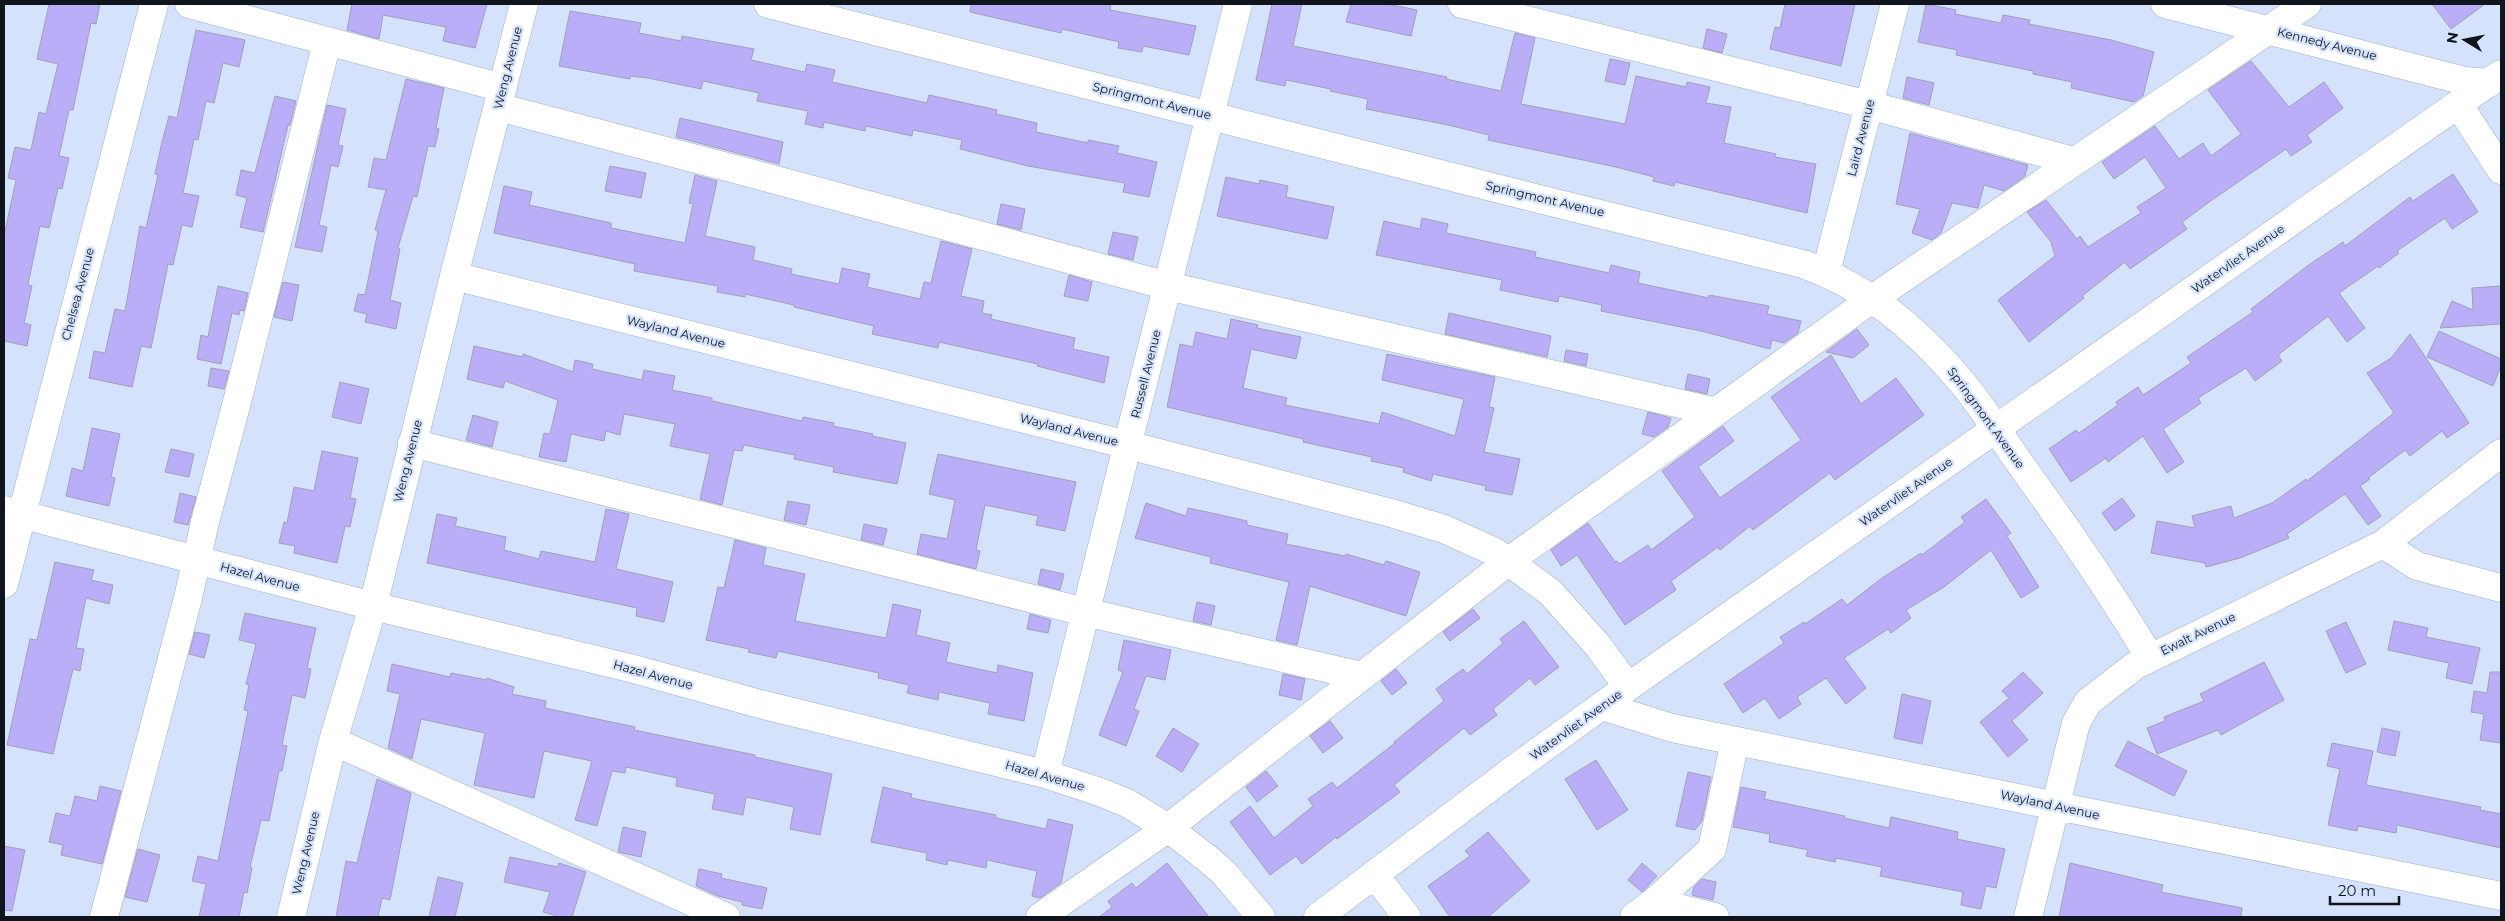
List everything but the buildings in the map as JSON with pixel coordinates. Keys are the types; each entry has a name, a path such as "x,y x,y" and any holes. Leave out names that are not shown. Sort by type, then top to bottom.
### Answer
{"street":[{"name":"Chelsea Avenue","path":"4,584 13,512 154,4"},
{"path":"189,4 262,22 500,98 765,177 1168,286 1716,412"},
{"name":"Weng Avenue","path":"291,917 333,741 373,606 454,276 524,4"},
{"name":"Springmont Avenue","path":"768,4 1210,116 1601,212 1804,264 1826,272 1885,308 1933,350 1962,381 1995,430 2090,560 2150,658"},
{"name":"Russell Avenue","path":"1045,774 1238,4"},
{"path":"1462,4 1869,105 2073,161"},
{"name":"Laird Avenue","path":"1826,272 1894,4"},
{"name":"Kennedy Avenue","path":"2165,4 2465,81 2495,78"},
{"path":"1040,917 1168,828 1509,561 1872,299 2306,4"},
{"path":"104,917 327,42"},
{"name":"Watervliet Avenue","path":"1318,917 1628,687 2495,78"},
{"path":"2458,104 2501,170"},
{"name":"Wayland Avenue","path":"454,276 1128,444 1444,529 1495,552 1550,592 1599,647 1628,687"},
{"path":"412,444 1085,612 1361,676"},
{"name":"Ewalt Avenue","path":"2028,917 2076,723 2088,702 2136,665 2383,544 2501,453"},
{"name":"Hazel Avenue","path":"13,512 373,606 1045,774 1127,803 1168,828 1224,873 1261,917"},
{"path":"2383,544 2417,566 2501,588"},
{"name":"Wayland Avenue","path":"1602,706 1672,728 2054,807 2501,896"},
{"path":"333,741 726,917"},
{"path":"1644,910 1712,849 1735,741"},
{"path":"1374,874 1407,917"},
{"path":"1644,910 1715,917"}]}
